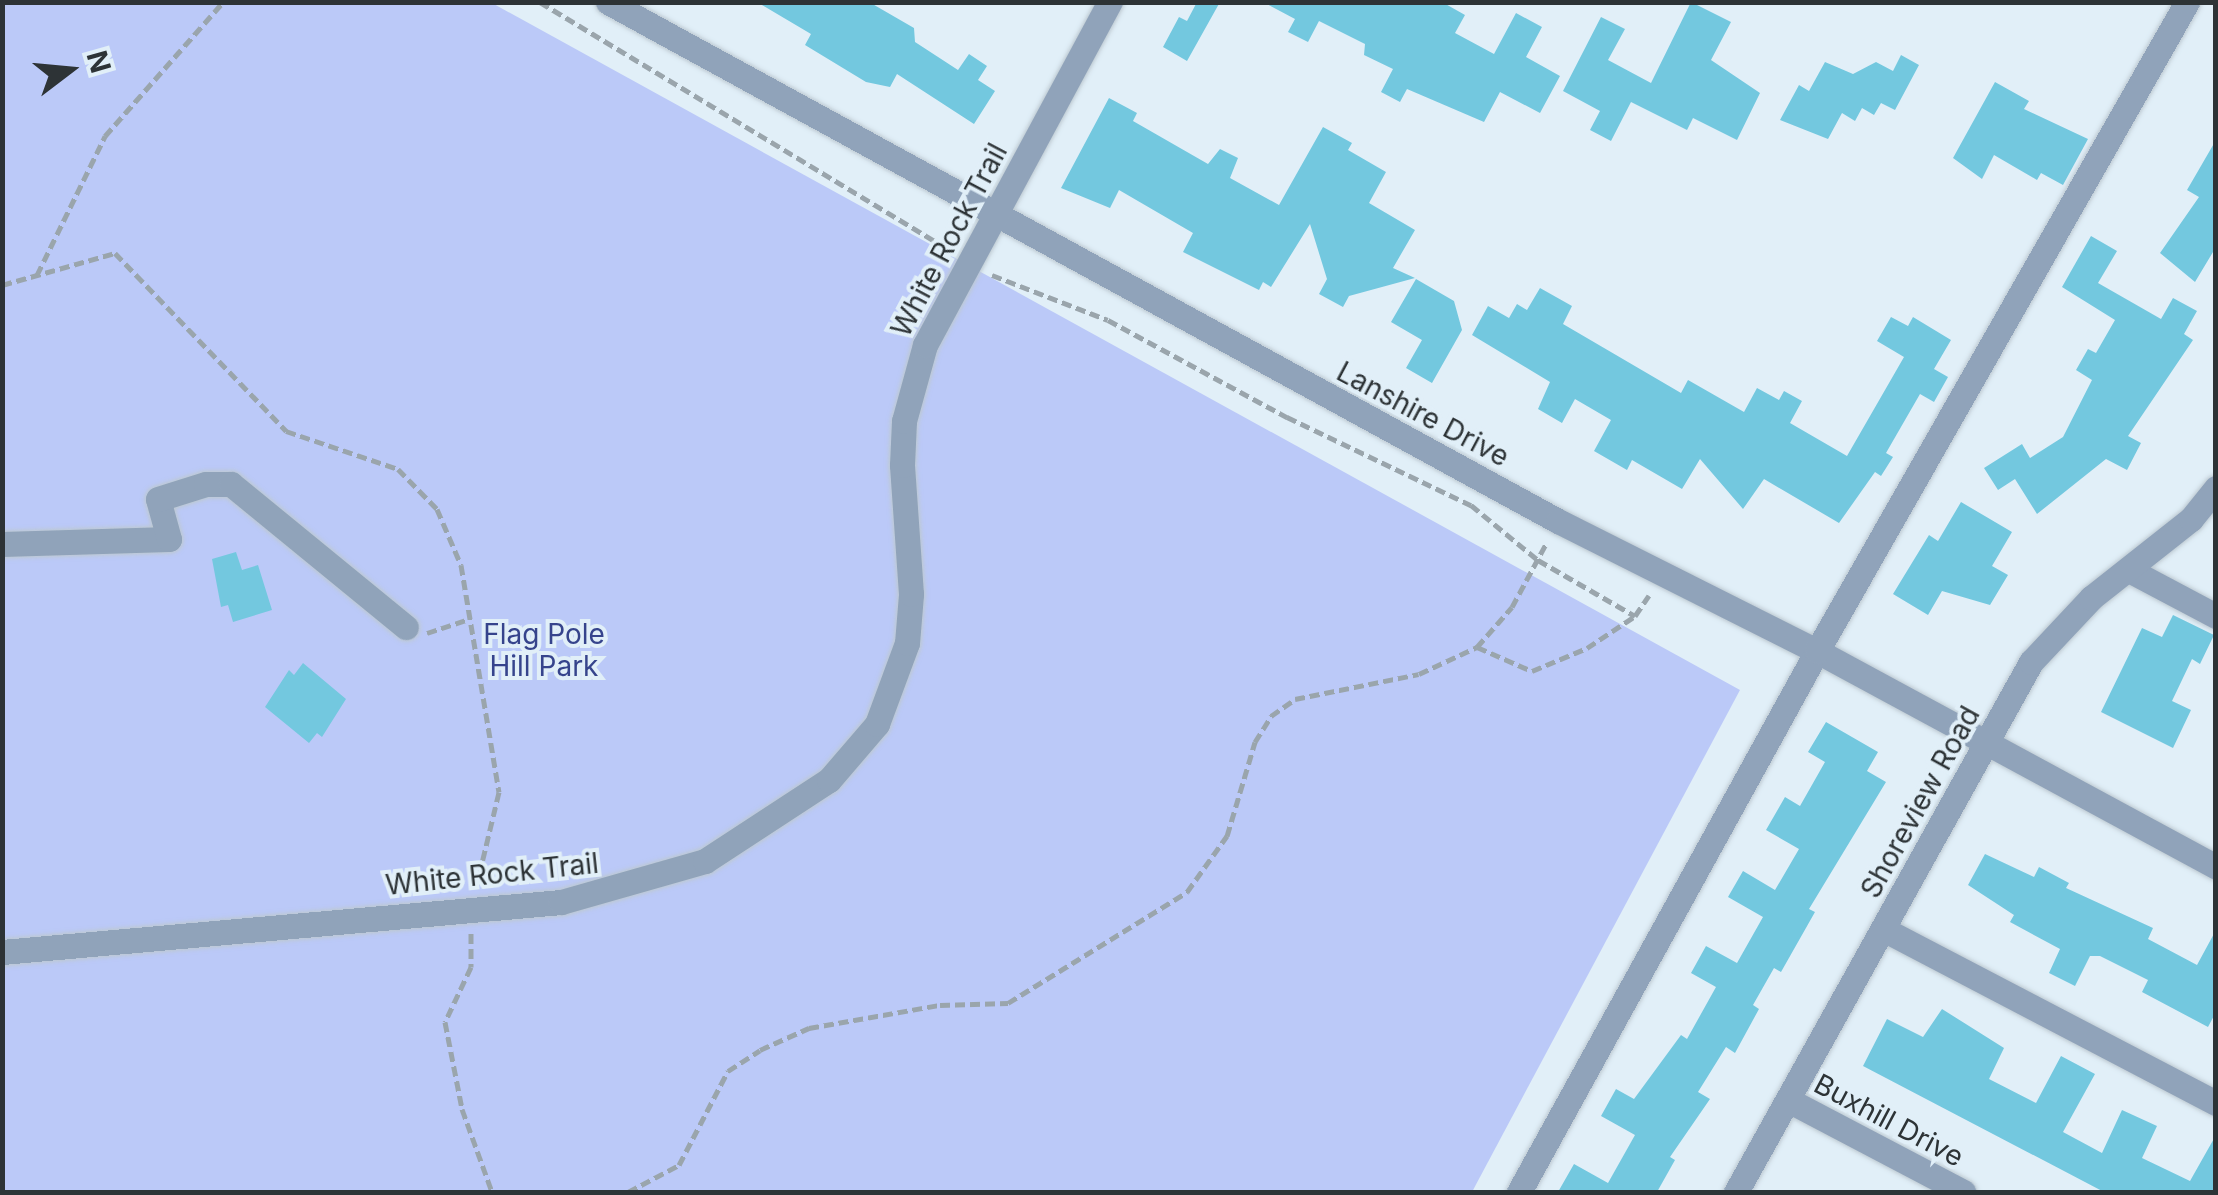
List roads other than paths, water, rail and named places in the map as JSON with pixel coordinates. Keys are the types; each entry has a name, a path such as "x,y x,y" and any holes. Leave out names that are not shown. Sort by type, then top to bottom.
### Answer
{"street":[{"name":"Lanshire Drive","path":"608,2 1558,521 1817,650 2216,866"},
{"name":"White Rock Trail","path":"2,952 600,894 705,861 804,801 860,748 894,688 907,643 912,594 902,465 913,379 968,262 1110,2"},
{"path":"1518,1192 1817,650 2187,2"},
{"path":"2,544 169,539 158,498 206,484 231,484 406,627"},
{"name":"Shoreview Road","path":"1736,1192 1885,930 2030,662 2091,598 2190,519 2216,488"},
{"path":"2129,570 2216,616"},
{"path":"1885,930 2216,1103"},
{"name":"Buxhill Drive","path":"1788,1100 1963,1192"}],"park label":[{"name":"Flag Pole Hill Park","path":"544,650"}]}
